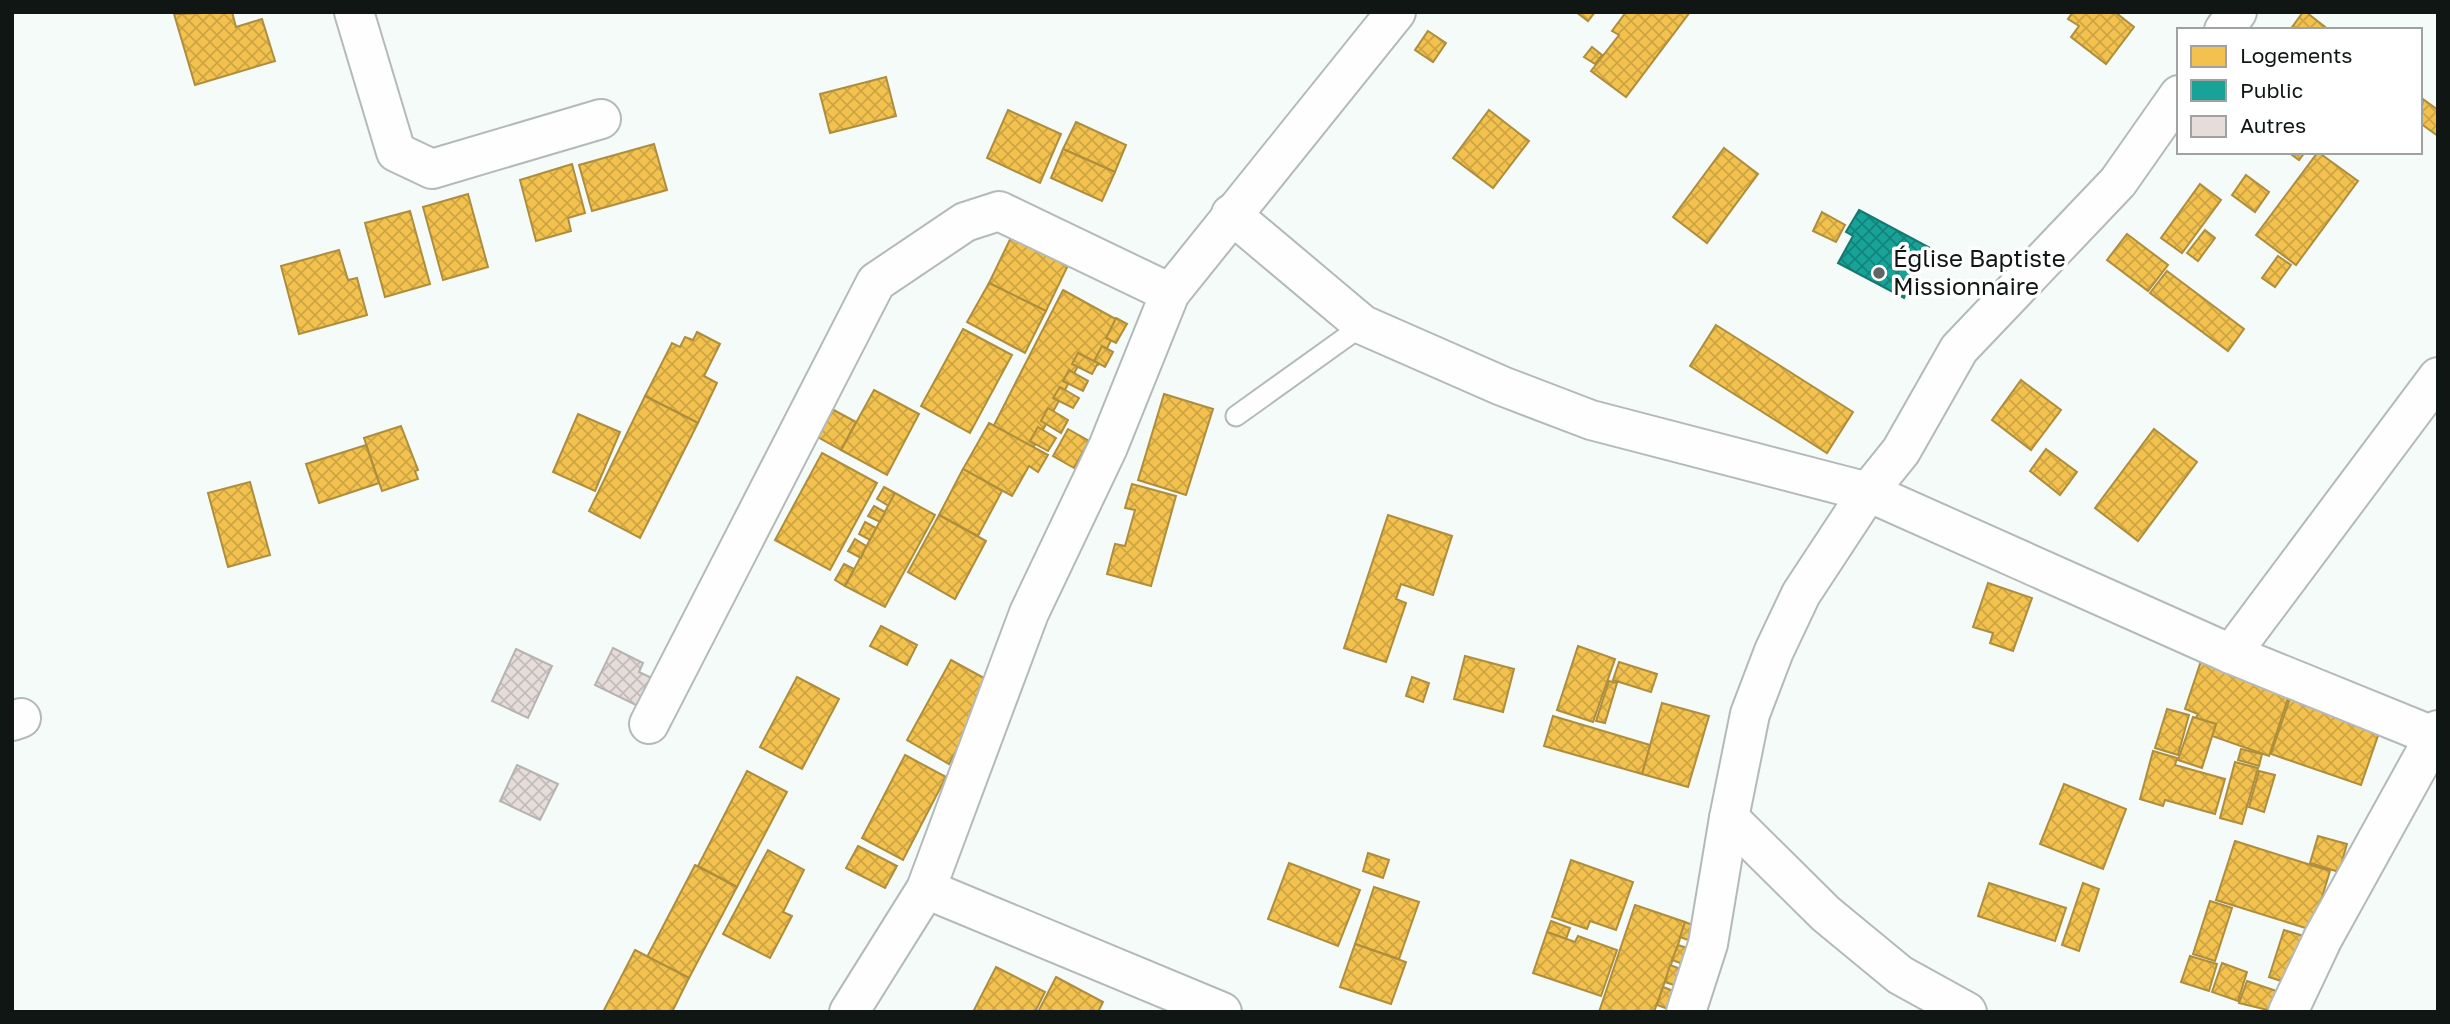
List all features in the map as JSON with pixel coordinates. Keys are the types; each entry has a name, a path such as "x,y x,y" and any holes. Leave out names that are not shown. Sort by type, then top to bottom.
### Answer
{"street":[{"path":"354,12 396,152 416,163 432,169 601,119"},
{"path":"849,1012 926,889 1029,613 1108,447 1170,293 1396,12"},
{"path":"1686,1012 1708,944 1750,714 1774,651 1801,594 1868,492 1901,451 1959,349 2118,183 2177,98"},
{"path":"649,723 876,282 965,222 999,211 1170,293"},
{"path":"1231,214 1363,325 1502,386 1591,420 1868,492 2231,654 2436,734 2323,938 2288,1012"},
{"path":"2231,654 2438,377"},
{"path":"1729,818 1826,914 1900,975 1967,1012"},
{"path":"926,889 1222,1012"}],"lane":[{"path":"1236,416 1363,325"}],"building: Logements":[{"path":"232,12 236,27 262,19 275,61 195,85 174,14"},
{"path":"1576,12 1595,12 1588,21"},
{"path":"1626,12 1690,12 1626,97 1591,71 1619,35 1612,31"},
{"path":"2073,12 2115,12 2134,27 2106,64 2071,37 2079,26 2068,19"},
{"path":"2303,12 2306,12 2326,28 2291,28"},
{"path":"1428,31 1446,43 1433,62 1415,50"},
{"path":"1592,47 1602,55 1595,64 1584,57"},
{"path":"886,77 896,116 830,133 820,94"},
{"path":"2423,99 2438,110 2438,136 2422,124"},
{"path":"1008,110 1061,134 1040,183 987,158"},
{"path":"1489,110 1529,141 1493,188 1453,158"},
{"path":"1076,122 1126,145 1115,172 1063,149"},
{"path":"654,144 667,190 592,211 579,165"},
{"path":"1724,148 1758,174 1707,243 1673,217"},
{"path":"1063,149 1115,172 1102,201 1051,178"},
{"path":"2291,154 2304,154 2299,160"},
{"path":"2317,154 2321,154 2358,181 2296,265 2256,235"},
{"path":"572,164 585,213 568,218 571,231 536,241 520,180"},
{"path":"2246,175 2269,192 2255,212 2232,195"},
{"path":"2200,184 2221,200 2182,253 2161,238"},
{"path":"468,194 488,267 443,280 423,207"},
{"path":"410,211 430,284 385,297 365,223"},
{"path":"1822,212 1845,225 1836,242 1813,231"},
{"path":"1016,227 1073,255 1046,311 989,283"},
{"path":"2205,230 2215,238 2198,261 2187,253"},
{"path":"2127,234 2168,265 2148,291 2107,260"},
{"path":"339,250 348,280 357,278 367,315 299,334 281,266"},
{"path":"2278,256 2291,265 2275,287 2262,278"},
{"path":"2167,271 2244,329 2228,351 2150,293"},
{"path":"989,283 1046,311 1025,353 967,322"},
{"path":"1063,290 1121,322 1098,365 1083,357 1033,448 993,427"},
{"path":"1116,318 1127,324 1116,343 1106,338"},
{"path":"1716,325 1853,412 1827,453 1690,366"},
{"path":"963,329 1012,355 970,433 921,406"},
{"path":"697,332 720,344 704,376 717,383 698,423 645,396 672,343 680,347 685,337 693,340"},
{"path":"1102,346 1113,352 1105,367 1094,361"},
{"path":"1078,353 1098,363 1092,374 1072,364"},
{"path":"1069,370 1088,381 1083,391 1063,381"},
{"path":"2021,380 2061,410 2031,450 1992,420"},
{"path":"1060,387 1079,398 1073,408 1053,398"},
{"path":"874,390 919,414 887,475 841,450"},
{"path":"1164,394 1213,409 1186,495 1138,480"},
{"path":"645,396 698,423 640,538 589,511"},
{"path":"830,408 856,422 841,450 816,436"},
{"path":"1048,408 1068,420 1061,433 1041,421"},
{"path":"578,414 620,432 595,491 553,472"},
{"path":"989,423 1048,455 1038,472 1029,466 1012,496 963,469"},
{"path":"401,426 418,470 415,471 418,479 382,491 364,438"},
{"path":"1038,427 1056,438 1048,451 1030,441"},
{"path":"1068,429 1089,441 1074,468 1053,456"},
{"path":"2154,429 2197,462 2138,541 2095,508"},
{"path":"366,445 379,483 319,503 306,464"},
{"path":"2046,449 2077,472 2060,495 2030,471"},
{"path":"822,453 877,483 830,570 775,540"},
{"path":"963,469 1002,491 978,536 939,515"},
{"path":"250,482 270,555 228,567 208,493"},
{"path":"1132,484 1176,496 1151,586 1107,574 1115,544 1125,546 1135,510 1125,508"},
{"path":"884,487 895,493 889,506 877,499"},
{"path":"895,493 935,515 885,607 845,586"},
{"path":"874,506 885,512 880,522 868,516"},
{"path":"939,515 986,541 955,599 908,572"},
{"path":"1388,515 1452,536 1433,595 1401,584 1396,599 1406,603 1386,662 1344,648"},
{"path":"865,522 876,528 870,540 859,534"},
{"path":"855,539 866,546 861,558 848,551"},
{"path":"844,564 854,569 845,586 835,580"},
{"path":"1988,583 2032,598 2013,651 1990,643 1993,633 1973,627"},
{"path":"881,626 917,645 907,665 870,646"},
{"path":"1578,646 1615,659 1593,722 1557,710"},
{"path":"1465,656 1514,669 1503,712 1454,699"},
{"path":"951,660 993,683 949,764 907,740"},
{"path":"2201,661 2290,692 2269,756 2212,736 2216,724 2196,718 2198,714 2185,709"},
{"path":"1619,662 1657,674 1651,692 1613,680"},
{"path":"797,677 839,699 802,769 760,747"},
{"path":"1412,677 1429,683 1423,702 1406,696"},
{"path":"1609,681 1617,683 1605,723 1596,721"},
{"path":"2292,692 2382,724 2361,785 2271,754"},
{"path":"1662,703 1709,716 1688,787 1642,774"},
{"path":"2167,709 2189,715 2178,755 2155,748"},
{"path":"1553,716 1650,745 1642,774 1544,746"},
{"path":"2193,717 2216,724 2202,768 2178,760"},
{"path":"2241,749 2262,754 2259,766 2238,760"},
{"path":"2153,751 2177,758 2175,765 2225,779 2215,814 2165,800 2163,806 2140,799"},
{"path":"905,755 946,777 903,860 862,838"},
{"path":"2235,762 2258,768 2242,824 2220,818"},
{"path":"747,771 787,792 737,887 698,866"},
{"path":"2259,771 2275,775 2264,812 2249,807"},
{"path":"2064,784 2126,809 2103,869 2040,844"},
{"path":"2318,836 2347,844 2339,872 2310,863"},
{"path":"2235,841 2330,871 2312,930 2216,900"},
{"path":"858,846 897,866 885,888 846,868"},
{"path":"768,850 804,870 783,912 792,916 770,958 723,934"},
{"path":"1368,853 1389,860 1383,878 1363,871"},
{"path":"1571,860 1633,882 1616,930 1590,921 1587,929 1552,917"},
{"path":"1289,863 1360,890 1338,946 1268,919"},
{"path":"695,865 737,887 689,978 647,957"},
{"path":"1989,883 2066,908 2055,941 1978,916"},
{"path":"2083,883 2099,889 2079,951 2062,945"},
{"path":"1374,887 1419,902 1399,959 1355,944"},
{"path":"2210,901 2232,908 2215,961 2193,954"},
{"path":"1635,905 1685,922 1678,945 1654,1012 1599,1012"},
{"path":"1551,921 1570,928 1566,939 1547,932"},
{"path":"1685,922 1703,929 1698,944 1680,937"},
{"path":"2284,930 2310,938 2294,985 2269,977"},
{"path":"1547,932 1575,942 1578,936 1617,950 1601,996 1533,973"},
{"path":"1355,944 1406,962 1391,1004 1340,987"},
{"path":"1678,945 1693,950 1688,966 1672,960"},
{"path":"635,950 689,978 672,1012 603,1012"},
{"path":"2190,956 2217,964 2209,991 2181,982"},
{"path":"2222,963 2247,972 2238,1001 2212,992"},
{"path":"1670,965 1686,971 1680,987 1665,982"},
{"path":"996,967 1045,992 1035,1012 973,1012"},
{"path":"1056,977 1103,1002 1098,1012 1038,1012"},
{"path":"2247,981 2282,993 2276,1012 2239,1003"},
{"path":"1663,987 1679,993 1673,1011 1657,1005"}],"building: Public":[{"path":"1859,210 1930,248 1904,298 1838,263 1853,236 1846,232"}],"building: Autres":[{"path":"613,648 643,663 639,672 656,680 642,708 595,685"},
{"path":"516,649 552,666 528,718 492,701"},
{"path":"517,765 558,784 540,820 500,801"}],"place":[{"name":"Église Baptiste Missionnaire","path":"1879,273"}]}
